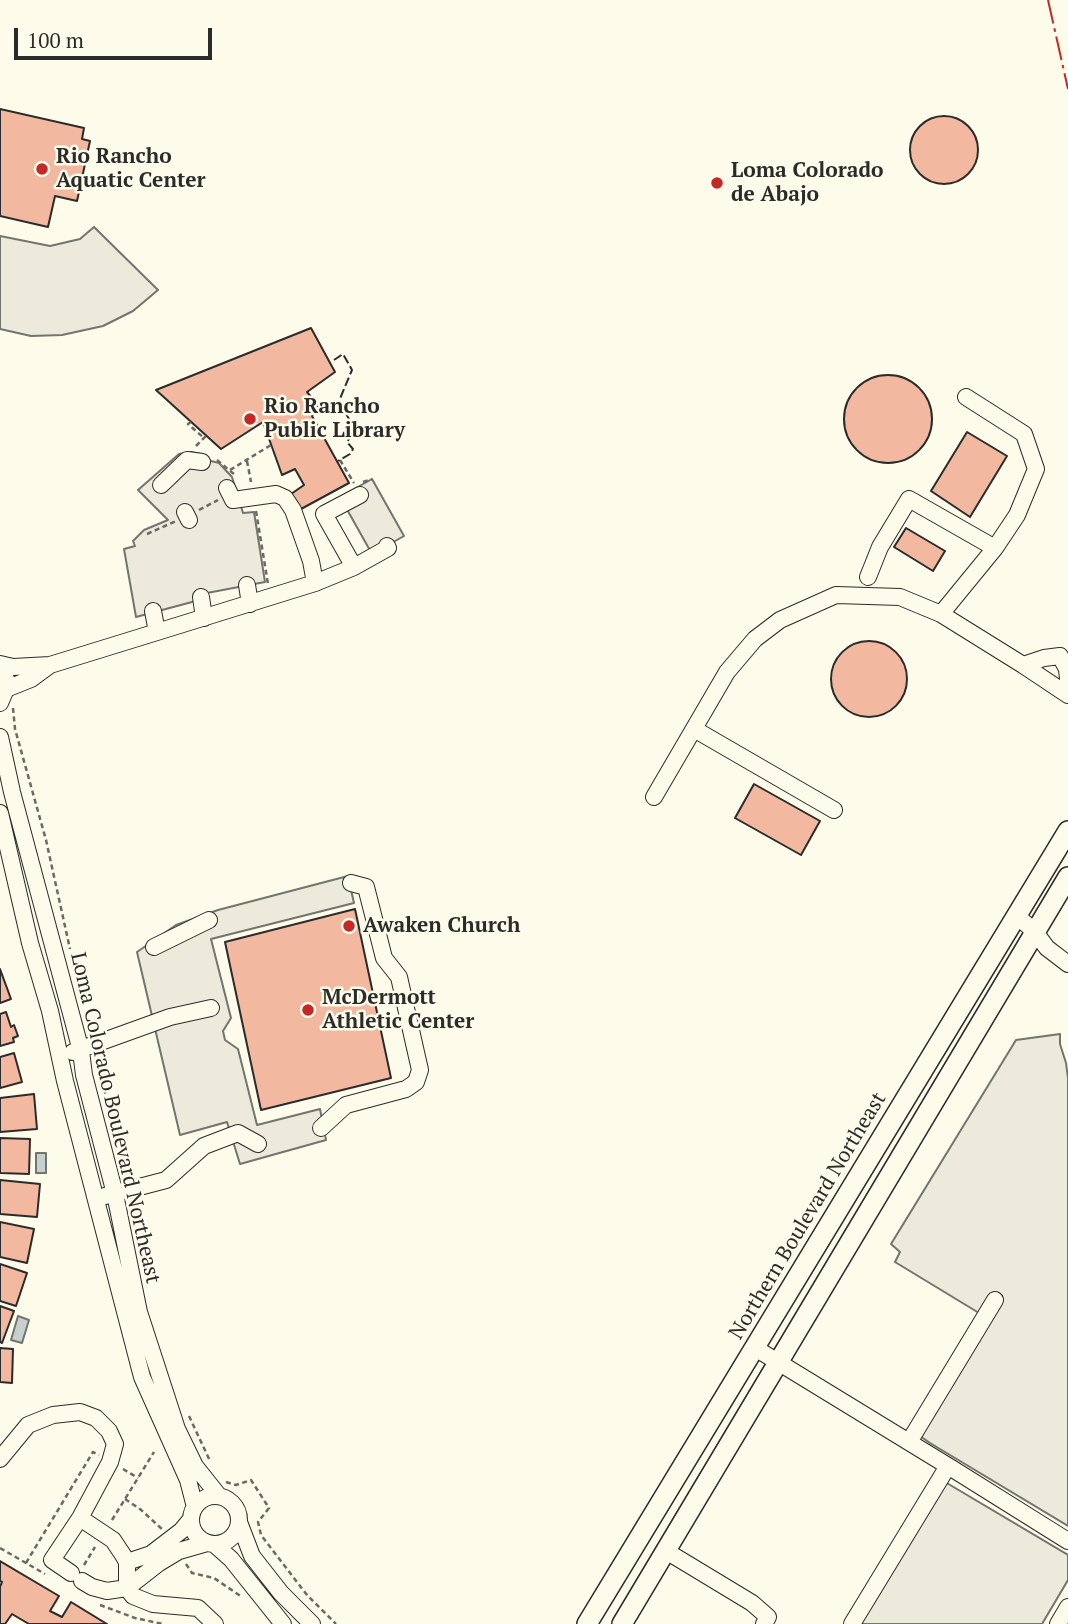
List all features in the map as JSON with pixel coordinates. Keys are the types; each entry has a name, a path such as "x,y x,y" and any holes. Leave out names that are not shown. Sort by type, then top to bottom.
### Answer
{"main road":[{"name":"Northern Boulevard Northeast","path":"587,1624 1068,831"},
{"path":"622,1624 1068,877"}],"street":[{"path":"941,614 995,548 1017,515 1036,469 1024,434 966,397"},
{"path":"160,485 187,460 206,458"},
{"path":"229,487 233,500 276,494 285,498 293,510 302,535 315,583"},
{"path":"354,567 324,514 358,491"},
{"path":"868,577 880,547 909,499 995,548"},
{"path":"7,700 6,679 0,666 50,665 250,604 354,567 388,548 387,546"},
{"path":"247,585 250,604"},
{"path":"654,797 727,672 755,639 780,620 836,595 900,597 941,614 1068,695"},
{"path":"201,597 204,618"},
{"path":"153,611 157,632"},
{"path":"1023,665 1060,656 1067,669 1068,679"},
{"path":"7,700 50,665"},
{"path":"694,729 834,810"},
{"name":"Loma Colorado Boulevard Northeast","path":"0,737 12,792 88,1048 84,1075 115,1194 139,1312 177,1429 194,1466 221,1488 226,1499 236,1508 252,1556 281,1593 312,1624"},
{"name":"Loma Colorado Boulevard Northeast","path":"0,813 30,943 50,1012 142,1377 188,1480 196,1534 231,1559 283,1624"},
{"path":"321,1128 346,1105 406,1089 416,1082 420,1070 399,977 384,958 366,887 351,883"},
{"path":"1017,916 1035,932 1047,948 1068,964"},
{"path":"154,947 209,920"},
{"path":"59,1055 88,1048 170,1017 211,1008"},
{"path":"95,1198 166,1180 204,1146 238,1133 258,1144"},
{"path":"909,1442 995,1300"},
{"path":"755,1348 1068,1541"},
{"path":"0,1459 28,1425 53,1415 80,1412 96,1418 109,1431 115,1444 110,1462 80,1518 52,1560 92,1587 107,1591 127,1588 179,1551 228,1541 234,1536 240,1522"},
{"path":"852,1624 948,1466"},
{"path":"128,1562 151,1554 181,1531 205,1498 221,1488"},
{"path":"80,1518 113,1540 128,1562 127,1588 133,1596 153,1604 198,1608 215,1624"},
{"path":"666,1551 752,1603 768,1617 764,1624"},
{"path":"1058,1624 1068,1607"}],"path":[{"path":"147,534 186,516 229,487 230,470 220,460 206,458 192,450 205,437 188,424 191,422"},
{"path":"230,470 271,445"},
{"path":"244,484 252,488 247,460"},
{"path":"340,460 358,491"},
{"path":"254,502 268,584"},
{"path":"7,700 46,840 70,950"},
{"path":"88,1048 110,1111"},
{"path":"187,1412 213,1466"},
{"path":"221,1488 251,1480 269,1508 258,1522 261,1535 307,1595 336,1624"},
{"path":"125,1499 165,1533 172,1528"},
{"path":"182,1556 192,1573 214,1578 236,1594"}],"shaded area":[{"path":"94,227 158,290 133,311 103,326 62,335 31,336 0,329 0,236 50,246 80,239"},
{"path":"179,454 202,454 219,463 232,477 243,513 254,512 265,582 207,593 192,602 136,617 124,549 135,546 133,541 144,530 168,520 138,490"},
{"path":"372,479 404,536 372,554 340,497"},
{"path":"348,876 354,903 211,939 231,1018 223,1031 225,1040 238,1049 257,1125 320,1109 326,1140 240,1164 227,1122 180,1135 137,952 176,925 218,910"},
{"path":"1060,1034 1068,1078 1068,1526 910,1429 979,1313 895,1262 900,1252 891,1244 1016,1040"},
{"path":"36,1153 46,1153 46,1173 36,1173"},
{"path":"18,1316 29,1320 22,1343 11,1340"},
{"path":"935,1476 1068,1555 1068,1580 1042,1624 845,1624"}],"building":[{"name":"Rio Rancho Aquatic Center","path":"0,109 84,128 82,139 90,141 77,201 55,196 48,227 0,216"},
{"path":"937,116 951,116 963,121 973,131 978,150 973,169 963,179 951,184 937,184 925,179 915,169 910,157 910,143 915,131 925,121"},
{"name":"Rio Rancho Public Library","path":"311,328 335,372 307,392 318,405 312,416 349,483 301,509 291,494 304,485 295,469 282,475 263,422 221,449 156,390"},
{"path":"888,375 905,378 919,388 929,402 932,419 929,436 919,450 905,460 888,463 871,460 857,450 847,436 844,419 847,402 857,388 871,378"},
{"path":"967,432 1007,456 970,517 931,491"},
{"path":"906,528 945,551 933,571 894,547"},
{"path":"877,641 890,647 901,658 907,671 905,694 890,711 877,717 861,717 848,711 833,694 831,671 837,658 854,643"},
{"path":"754,784 820,821 801,855 735,818"},
{"name":"McDermott Athletic Center","path":"355,909 391,1078 261,1110 225,942"},
{"path":"0,969 11,999 0,1003"},
{"path":"6,1012 11,1027 14,1025 18,1036 13,1038 14,1042 0,1046 0,1014"},
{"path":"14,1053 22,1082 0,1088 0,1057"},
{"path":"34,1094 37,1129 0,1132 0,1098"},
{"path":"0,1138 30,1139 29,1174 0,1173"},
{"path":"0,1180 40,1184 37,1217 0,1214"},
{"path":"0,1222 34,1229 27,1263 0,1257"},
{"path":"0,1264 27,1273 16,1306 0,1301"},
{"path":"0,1306 14,1311 2,1343 0,1342"},
{"path":"0,1348 13,1349 12,1383 0,1382"},
{"path":"0,1561 59,1596 50,1611 62,1617 71,1602 107,1624 29,1624 12,1614 5,1624 0,1624"}],"fence":[{"path":"334,360 343,354 352,370 339,401 355,430 347,442 353,449 338,461"}],"power":[{"path":"1048,0 1068,89"}],"place":[{"name":"Rio Rancho Aquatic Center","path":"42,169"},
{"name":"Loma Colorado de Abajo","path":"717,183"},
{"name":"Rio Rancho Public Library","path":"250,419"},
{"name":"Awaken Church","path":"349,926"},
{"name":"McDermott Athletic Center","path":"308,1010"}]}
